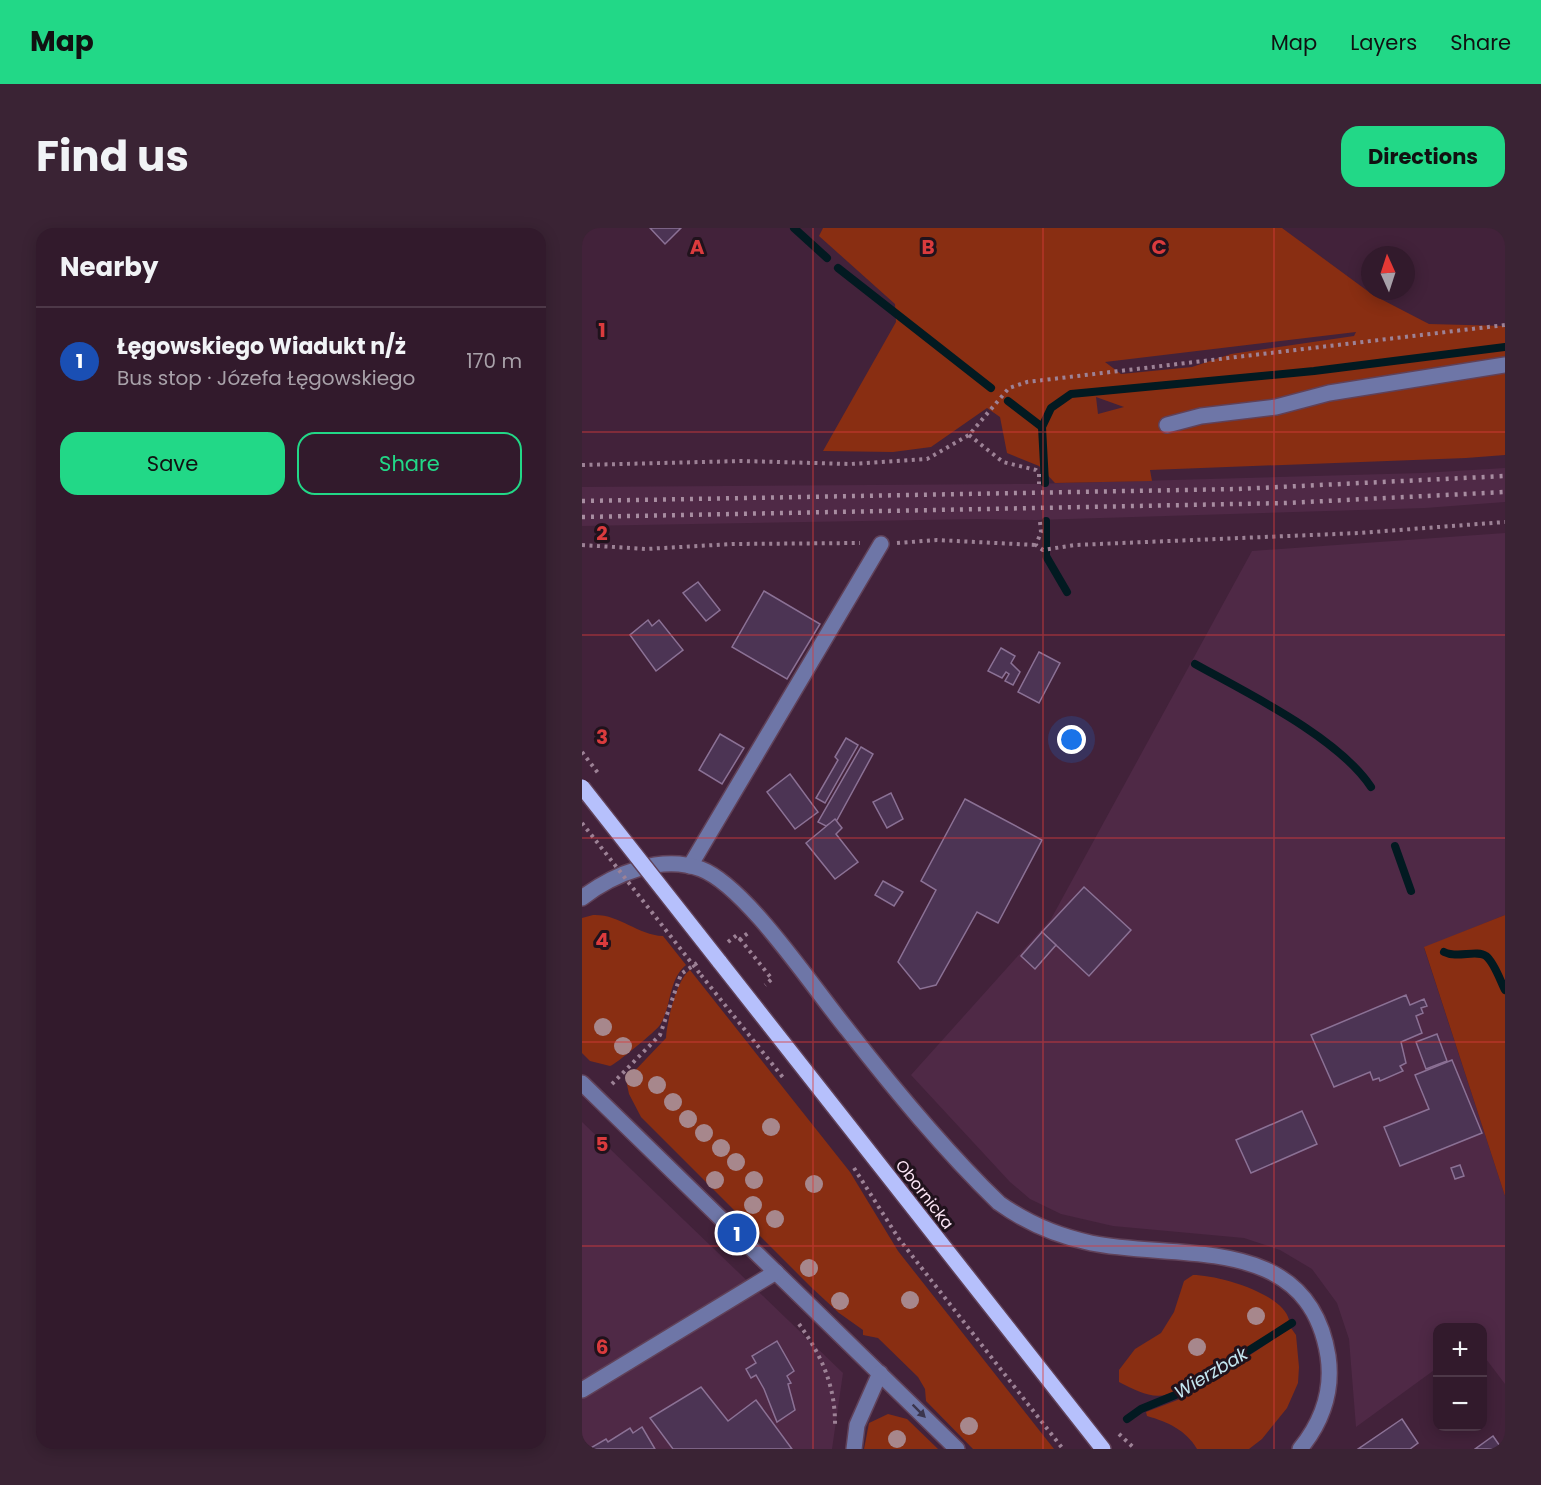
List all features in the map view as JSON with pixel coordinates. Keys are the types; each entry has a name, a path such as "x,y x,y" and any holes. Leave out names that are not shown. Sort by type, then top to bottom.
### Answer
{"main road":[{"name":"Obornicka","path":"582,787 719,955 1102,1449"}],"street":[{"path":"1167,425 1201,416 1275,406 1329,393 1505,365"},
{"path":"690,866 881,544"},
{"path":"582,898 612,879 635,870 658,865 690,866 719,879 749,905 896,1090 973,1177 1006,1208 1052,1232 1093,1243 1219,1256 1251,1262 1261,1265 1292,1287 1301,1296 1319,1325 1328,1360 1328,1388 1323,1412 1300,1449"},
{"path":"582,1083 957,1449"},
{"path":"582,1390 776,1272"},
{"path":"854,1449 857,1425 880,1373"}],"path":[{"path":"582,465 742,461 850,464 927,459 969,435 1009,388 1027,382 1505,325"},
{"path":"969,435 1004,462 1036,470 1039,473 1040,484"},
{"path":"1036,545 1041,532 1040,522"},
{"path":"582,545 646,549 732,543 881,544 937,540 1036,545 1043,550 1075,545 1359,533 1505,522"},
{"path":"582,823 787,1083"},
{"path":"719,955 737,935 772,979 765,985"},
{"path":"618,1092 611,1083 660,1035 681,974 699,961"},
{"path":"852,1164 899,1239 1063,1449"},
{"path":"795,1319 821,1357 826,1371 834,1400 835,1432"},
{"path":"1115,1429 1135,1449"}],"shaded area":[{"path":"823,228 1282,228 1361,286 1361,300 1383,300 1429,324 1505,326 1505,455 1150,470 1152,481 1055,483 1039,466 1007,453 1000,417 987,408 931,447 893,452 823,451 896,322 895,304 819,236","holes":["1356,332 1354,336 1231,354 1192,367 1121,374 1105,362","1096,397 1124,407 1098,414"]},
{"path":"1505,468 1505,502 1425,508 1036,520 582,526 582,487 1030,484 1422,473"},
{"path":"1505,533 1505,915 1424,948 1505,1196 1505,1384 1487,1360 1487,1323 1433,1323 1433,1371 1356,1427 1349,1339 1337,1303 1312,1269 1280,1250 1244,1238 1113,1226 1061,1214 1030,1199 1010,1182 911,1075 1051,919 1252,551"},
{"path":"593,915 612,918 645,932 663,936 686,965 676,978 660,1025 610,1066 590,1061 582,1053 582,918"},
{"path":"1505,915 1505,1196 1424,947"},
{"path":"690,970 850,1172 898,1251 1054,1449 973,1449 926,1401 925,1389 918,1377 878,1338 863,1335 863,1330 839,1313 812,1288 641,1117 629,1094 626,1080 666,1038 670,1012 680,983"},
{"path":"582,1122 843,1373 832,1449 582,1449"},
{"path":"1193,1275 1217,1278 1248,1287 1275,1302 1284,1310 1289,1320 1171,1394 1149,1395 1119,1382 1119,1370 1135,1349 1161,1333 1174,1312 1184,1281"},
{"path":"1291,1328 1296,1335 1298,1383 1287,1408 1262,1439 1249,1449 1197,1449 1188,1437 1176,1428 1147,1416 1146,1412 1188,1396"},
{"path":"888,1414 907,1419 938,1449 864,1449 869,1423"}],"building":[{"path":"650,228 681,228 665,244"},
{"path":"698,582 720,610 706,621 683,593"},
{"path":"764,591 820,624 787,679 732,647"},
{"path":"648,620 652,626 659,620 683,650 656,671 630,635"},
{"path":"1001,648 1015,656 1011,663 1020,672 1013,685 1005,681 1009,674 1006,672 1002,678 988,671"},
{"path":"1039,652 1060,663 1039,703 1018,692"},
{"path":"720,734 744,748 722,784 699,770"},
{"path":"846,738 858,745 825,803 816,798 838,760 835,757"},
{"path":"861,747 873,754 837,820 826,826 818,822"},
{"path":"790,774 818,812 795,829 767,792"},
{"path":"891,793 903,819 887,828 873,802"},
{"path":"965,799 1042,840 998,923 977,912 936,985 920,989 898,962 936,890 921,881"},
{"path":"835,819 842,828 836,834 858,862 835,879 806,843"},
{"path":"883,881 903,892 894,906 875,895"},
{"path":"1084,887 1131,930 1089,976 1042,932"},
{"path":"1042,932 1056,945 1035,969 1021,956"},
{"path":"1406,995 1410,1005 1424,999 1427,1006 1421,1008 1423,1013 1416,1016 1422,1033 1401,1042 1406,1063 1400,1066 1403,1071 1380,1081 1379,1078 1373,1080 1370,1072 1334,1087 1311,1035"},
{"path":"1437,1034 1447,1061 1426,1069 1416,1042"},
{"path":"1452,1060 1482,1133 1400,1166 1384,1127 1429,1109 1415,1075"},
{"path":"1302,1111 1317,1144 1251,1173 1236,1140"},
{"path":"1460,1165 1464,1176 1455,1179 1451,1168"},
{"path":"777,1341 794,1371 787,1376 791,1383 788,1384 795,1410 777,1422 756,1375 751,1378 746,1369 756,1363 752,1356"},
{"path":"701,1387 728,1421 756,1400 792,1449 673,1449 650,1418"},
{"path":"1402,1419 1418,1443 1410,1449 1358,1449"},
{"path":"642,1427 655,1449 589,1449 606,1439 608,1442 630,1428 633,1433"},
{"path":"1493,1436 1502,1449 1475,1449"}],"waterway":[{"path":"794,228 827,258"},
{"path":"838,268 991,388"},
{"path":"1042,427 1051,408 1071,394 1314,371 1505,347"},
{"path":"1008,401 1042,427 1045,483"},
{"path":"1046,521 1046,556 1067,592"},
{"path":"1195,664 1265,702 1315,734 1337,751 1371,787"},
{"path":"1395,846 1411,891"},
{"path":"1444,952 1455,955 1477,953 1486,956 1505,990"},
{"name":"Wierzbak","path":"1127,1419 1141,1409 1185,1391 1292,1323"}],"railway":[{"path":"582,501 1238,489 1505,476"},
{"path":"582,517 1286,503 1505,492"}],"place":[{"name":"Łęgowskiego Wiadukt n/ż","path":"737,1233"}]}
